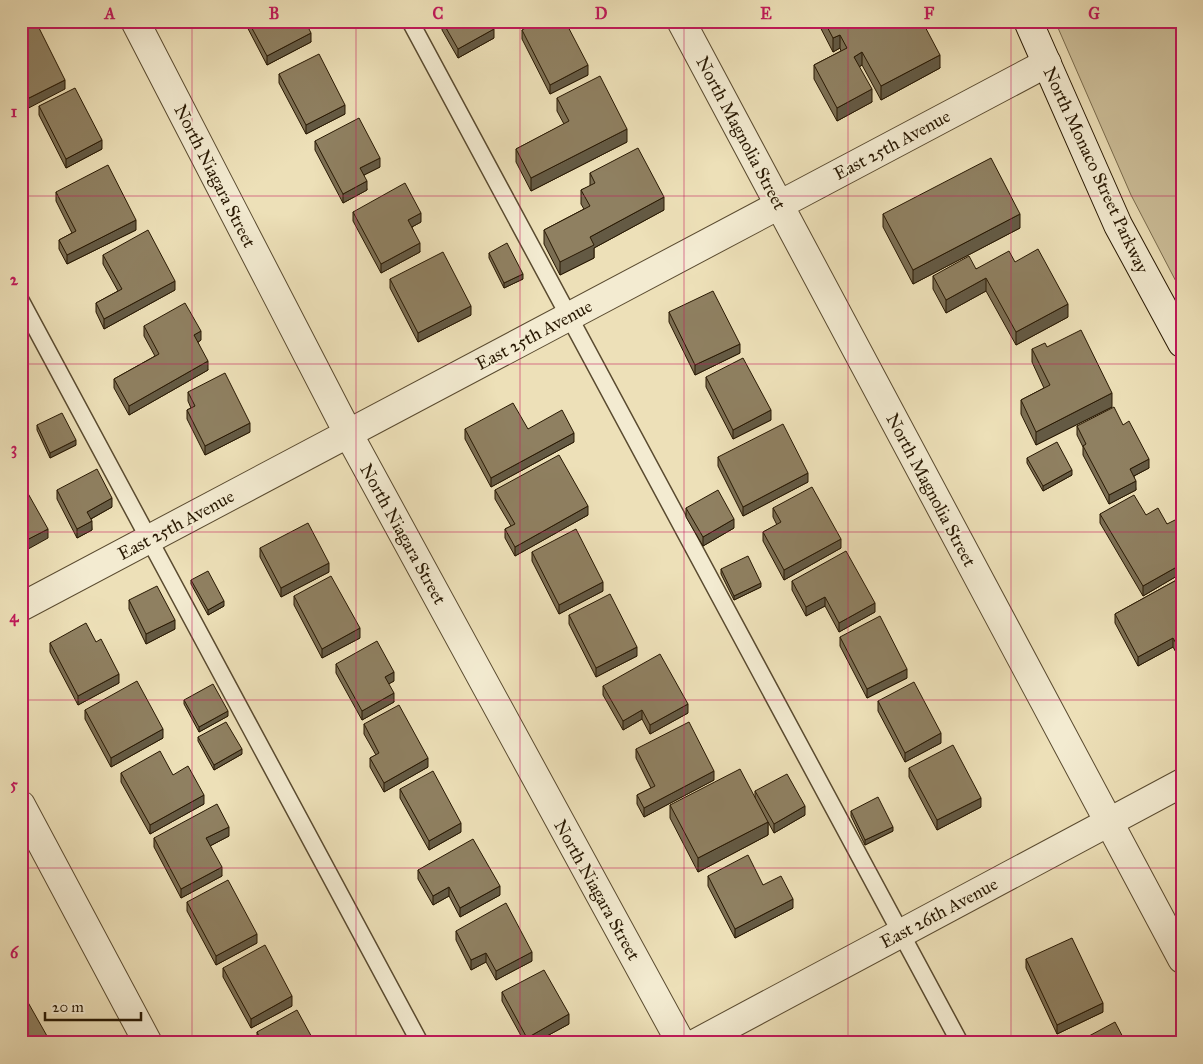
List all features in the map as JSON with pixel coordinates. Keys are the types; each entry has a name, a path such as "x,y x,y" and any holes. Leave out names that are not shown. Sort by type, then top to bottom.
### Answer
{"street":[{"name":"North Niagara Street","path":"135,21 348,433 681,1043"},
{"name":"North Magnolia Street","path":"682,21 1182,959"},
{"name":"North Monaco Street Parkway","path":"1028,21 1118,225 1182,343"},
{"name":"East 25th Avenue","path":"21,607 1047,63"},
{"name":"East 26th Avenue","path":"696,1043 1182,783"},
{"path":"21,805 148,1043"}],"lane":[{"path":"410,21 960,1043"},
{"path":"21,301 420,1043"}],"shaded area":[{"path":"1055,21 1172,21 1182,36 1182,293 1131,195"}],"building":[{"path":"248,21 305,21 311,33 267,56"},
{"path":"442,21 490,21 494,29 458,49"},
{"path":"538,21 565,21 588,65 550,85 522,30"},
{"path":"824,21 922,21 940,55 881,86 862,52 854,57 872,89 837,108 814,65 847,48 840,35 833,38"},
{"path":"36,22 65,80 21,102 21,30"},
{"path":"319,54 345,105 306,125 279,74"},
{"path":"600,76 627,129 531,178 516,149 569,121 557,98"},
{"path":"75,88 102,140 66,159 39,106"},
{"path":"359,118 380,158 360,168 367,181 343,194 315,141"},
{"path":"638,148 664,197 590,237 594,245 560,262 544,230 590,206 581,190 595,183 590,173"},
{"path":"991,158 1020,214 913,270 883,214"},
{"path":"108,165 136,220 67,255 59,240 76,231 56,192"},
{"path":"405,183 421,213 408,220 420,243 381,264 353,212"},
{"path":"148,230 175,281 104,319 96,303 122,289 103,255"},
{"path":"507,243 523,274 504,283 489,253"},
{"path":"1038,249 1068,304 1016,332 986,278 946,300 933,276 969,256 976,269 1009,251 1015,262"},
{"path":"443,252 471,306 418,333 390,279"},
{"path":"713,291 740,344 695,365 669,312"},
{"path":"185,303 201,331 194,335 208,361 129,406 114,379 159,354 144,326"},
{"path":"1081,330 1112,393 1036,432 1021,400 1050,385 1032,349 1045,343 1047,347"},
{"path":"743,358 771,410 733,430 706,377"},
{"path":"225,373 250,423 205,446 187,410 195,406 188,392"},
{"path":"513,403 528,429 562,410 574,433 491,478 465,429"},
{"path":"1114,407 1123,425 1129,421 1149,459 1130,469 1136,481 1109,495 1083,446 1086,444 1077,426"},
{"path":"62,413 76,440 50,453 37,425"},
{"path":"783,424 808,473 743,507 718,457"},
{"path":"1057,442 1072,470 1043,486 1027,458"},
{"path":"559,455 588,506 515,547 505,529 515,524 495,490"},
{"path":"97,469 112,498 87,512 92,521 77,529 57,490"},
{"path":"21,481 48,529 21,543"},
{"path":"812,487 841,539 784,570 763,532 781,522 773,508"},
{"path":"718,490 734,519 703,537 686,508"},
{"path":"1134,495 1146,515 1158,508 1167,524 1177,519 1182,527 1182,564 1143,586 1100,514"},
{"path":"308,523 329,563 281,588 260,548"},
{"path":"576,529 603,582 559,605 532,552"},
{"path":"846,551 875,603 839,623 825,597 806,607 792,581"},
{"path":"748,556 761,583 734,596 721,569"},
{"path":"208,571 224,601 208,610 191,580"},
{"path":"331,576 360,628 322,649 294,596"},
{"path":"1182,577 1182,654 1173,638 1138,657 1115,614"},
{"path":"157,586 175,620 146,634 129,600"},
{"path":"610,594 637,647 596,668 569,615"},
{"path":"880,616 907,669 867,689 840,637"},
{"path":"86,623 96,642 101,639 119,674 78,696 50,643"},
{"path":"377,641 394,672 385,677 394,693 362,711 336,664"},
{"path":"660,654 688,704 650,725 642,710 623,721 603,686"},
{"path":"137,681 163,729 111,758 85,710"},
{"path":"914,682 941,733 905,753 878,701"},
{"path":"213,684 228,711 199,727 184,700"},
{"path":"399,705 428,758 384,783 370,758 379,753 364,724"},
{"path":"226,722 242,749 214,765 198,737"},
{"path":"689,722 714,771 644,808 637,795 655,786 636,749"},
{"path":"953,745 981,798 937,820 909,768"},
{"path":"160,751 173,775 188,766 204,795 150,825 121,773"},
{"path":"740,769 768,822 698,858 670,805"},
{"path":"433,771 461,823 429,841 400,789"},
{"path":"787,774 805,806 774,824 755,791"},
{"path":"878,797 893,827 865,840 851,811"},
{"path":"217,804 229,827 206,838 222,867 181,889 154,838"},
{"path":"473,839 500,886 460,908 449,887 433,896 418,870"},
{"path":"748,855 763,885 781,876 793,899 735,929 708,876"},
{"path":"228,880 257,934 216,956 187,902"},
{"path":"506,903 532,952 496,971 486,953 471,960 456,931"},
{"path":"1072,938 1103,1003 1057,1025 1026,959"},
{"path":"265,945 292,996 251,1019 223,968"},
{"path":"544,970 569,1014 527,1038 502,992"},
{"path":"21,990 51,1043 21,1043"},
{"path":"297,1010 315,1043 262,1043 257,1032"},
{"path":"1115,1022 1126,1043 1076,1043"}]}
